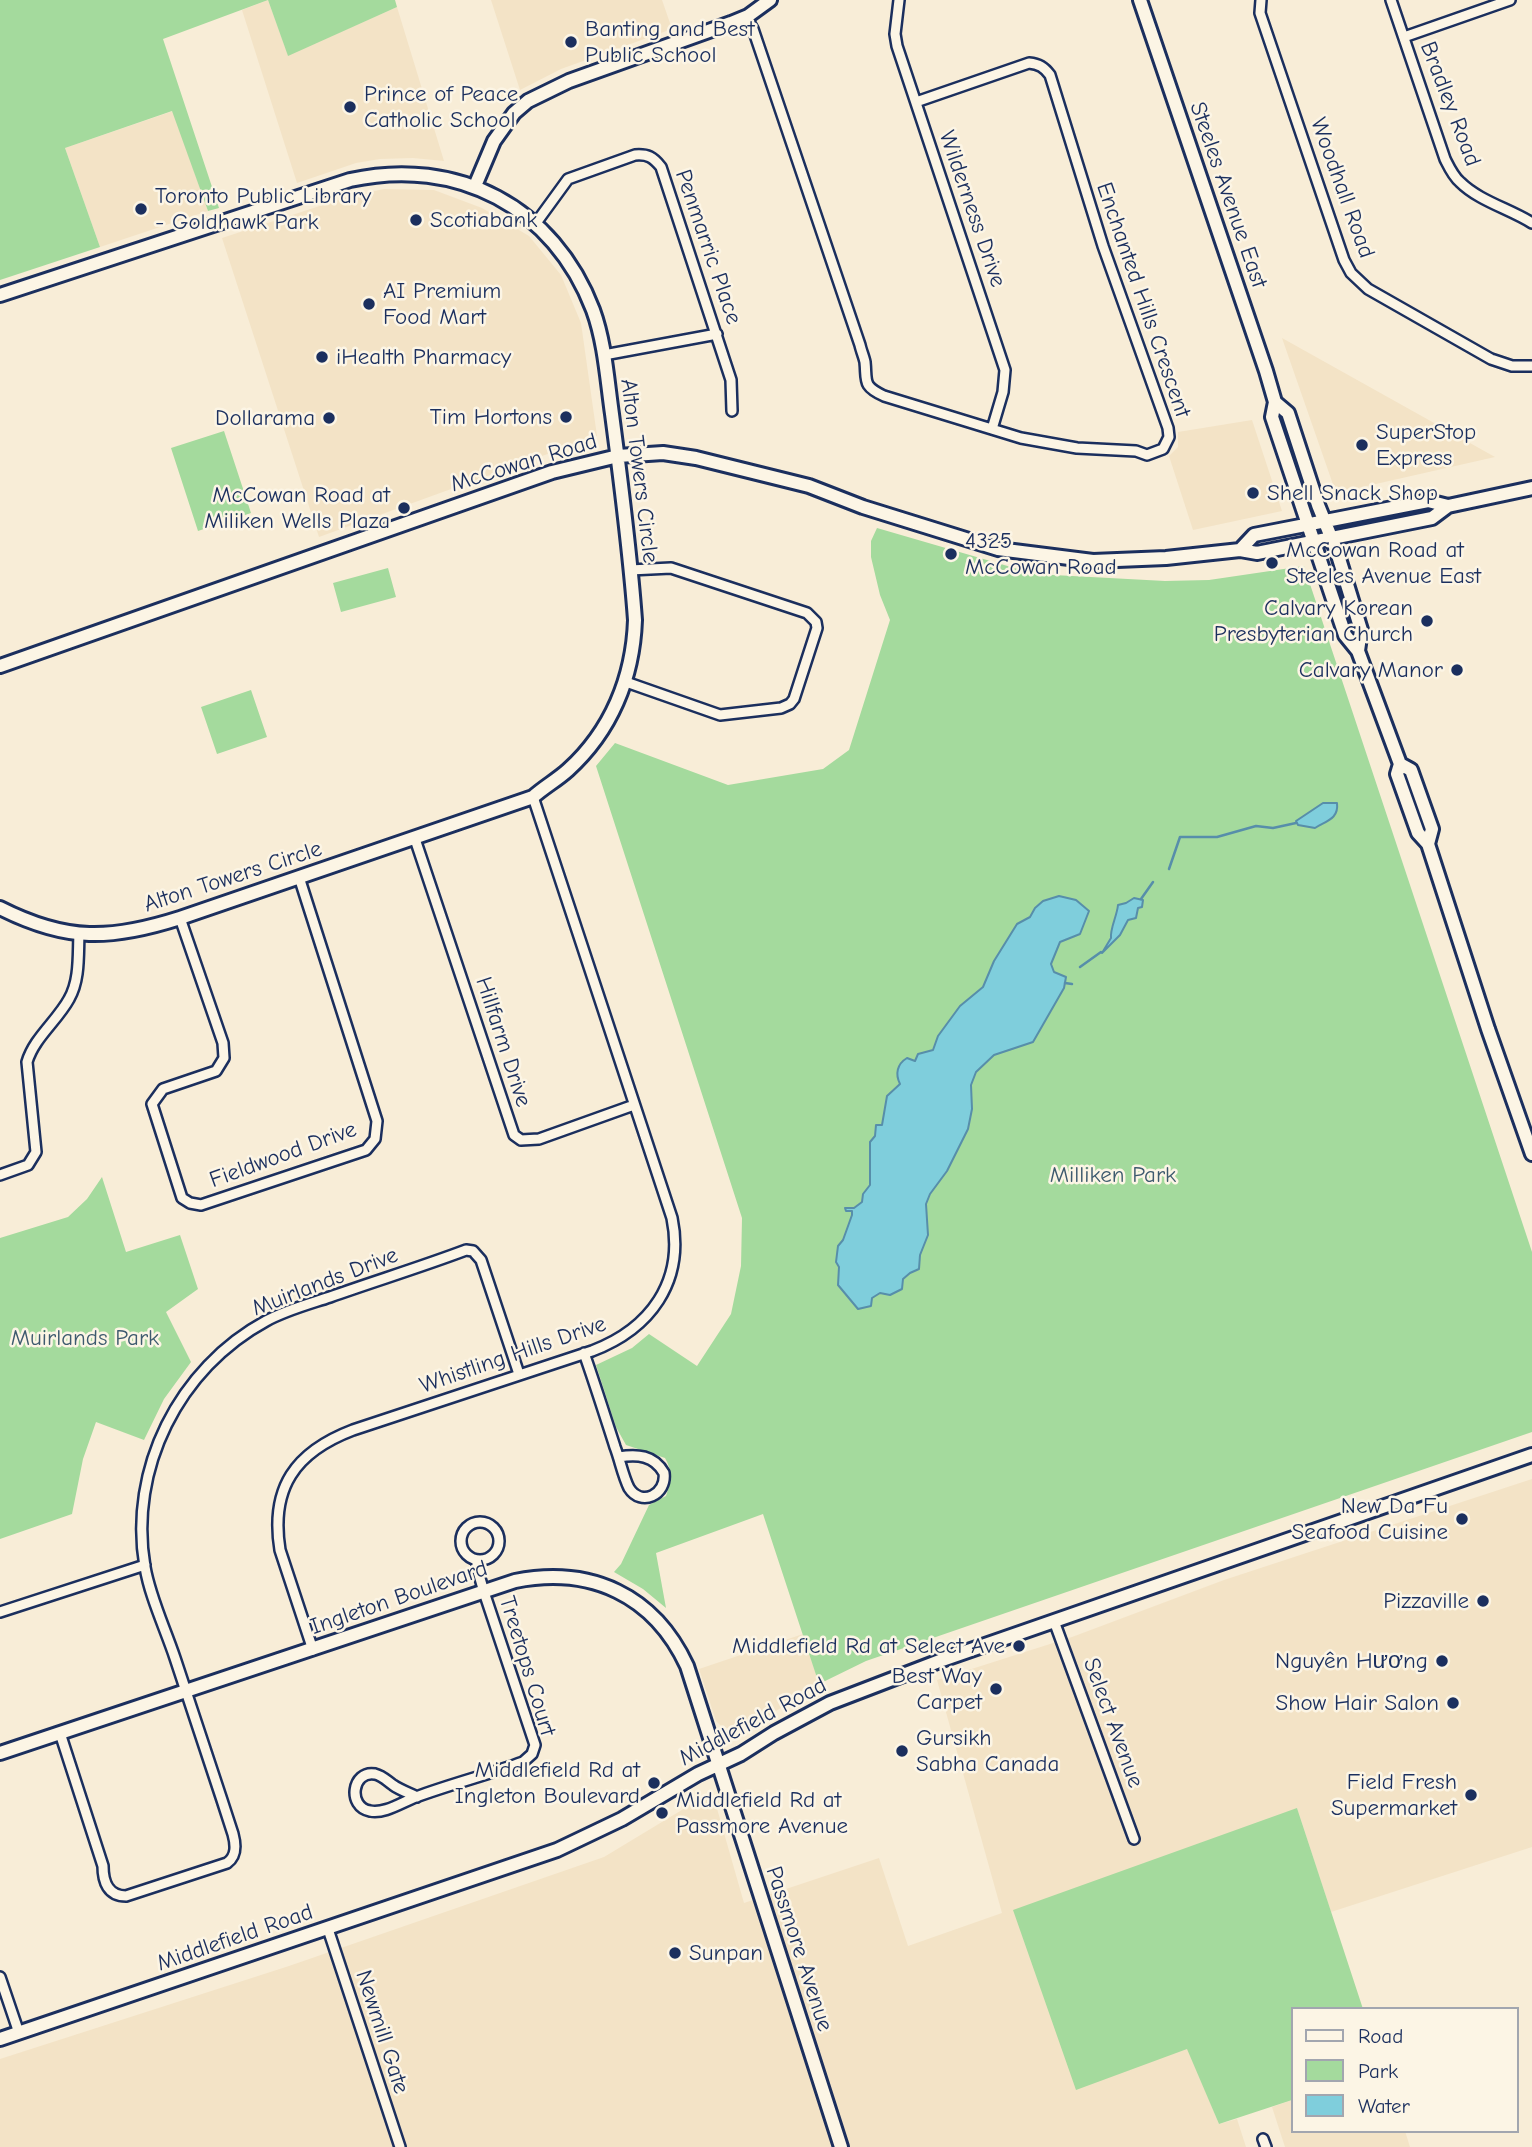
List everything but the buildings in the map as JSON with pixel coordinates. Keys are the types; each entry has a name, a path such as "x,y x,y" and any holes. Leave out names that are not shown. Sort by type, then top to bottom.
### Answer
{"main road":[{"path":"475,186 494,141 514,113 527,101 569,81 746,17 770,0"},
{"name":"Steeles Avenue East","path":"1140,0 1275,402 1272,417 1345,635 1358,651 1400,764 1396,774 1418,833 1428,844 1532,1154"},
{"name":"Alton Towers Circle","path":"0,295 336,184 392,174 430,175 475,186 536,223 563,254 586,292 597,322 618,456 635,631 633,654 616,707 592,744 565,773 533,797 180,918 124,933 79,934 31,922 0,908"},
{"name":"Steeles Avenue East","path":"1275,402 1288,413 1331,537 1361,631 1358,651"},
{"name":"McCowan Road","path":"0,666 552,472 618,456 663,453 696,458 809,486 863,507 998,549 1093,561 1166,558 1240,550 1257,553 1432,518 1448,506 1532,488"},
{"name":"McCowan Road","path":"1240,550 1254,535 1428,501 1448,506"},
{"name":"Middlefield Road","path":"0,2039 571,1844 622,1819 698,1774 830,1703 1055,1621 1532,1455"},
{"name":"Ingleton Boulevard","path":"0,1754 526,1579 573,1577 617,1591 646,1608 672,1638 680,1652 718,1765"},
{"name":"Passmore Avenue","path":"718,1765 841,2147"}],"street":[{"name":"Wilderness Drive","path":"899,0 895,34 897,47 1005,370 1003,392 992,429"},
{"name":"Woodhall Road","path":"1261,0 1260,13 1343,260 1351,274 1368,289 1491,359 1511,366 1532,366"},
{"name":"Bradley Road","path":"1391,0 1452,173 1460,183 1471,190 1532,223"},
{"path":"1404,37 1510,0"},
{"name":"Enchanted Hills Crescent","path":"746,17 753,29 855,332 865,364 865,379 870,387 884,396 1049,444 1136,451 1147,455 1163,449 1169,437 1168,428 1103,246 1050,75 1045,68 1029,63 916,102"},
{"name":"Penmarric Place","path":"536,223 568,179 635,155 650,156 661,167 717,334 731,380 732,411"},
{"path":"604,355 717,334"},
{"path":"626,682 720,715 785,707 794,699 817,628 816,622 807,613 677,570 631,570"},
{"name":"Whistling Hills Drive","path":"313,1650 280,1550 277,1533 278,1504 283,1489 297,1466 310,1452 338,1436 621,1338 644,1319 661,1295 673,1262 675,1240 672,1218 533,797"},
{"name":"Hillfarm Drive","path":"415,839 514,1135 521,1140 539,1139 634,1105"},
{"name":"Fieldwood Drive","path":"180,918 223,1043 224,1058 216,1071 163,1089 152,1104 182,1198 201,1205 366,1150 377,1134 377,1121 299,877"},
{"path":"0,1175 28,1165 36,1152 27,1062 32,1050 72,994 76,979 79,934"},
{"name":"Muirlands Drive","path":"60,1733 103,1866 103,1877 111,1891 119,1896 126,1896 223,1865 233,1859 236,1843 145,1565 142,1514 144,1492 164,1429 183,1396 225,1348 266,1321 466,1250 473,1251 483,1266 519,1374"},
{"path":"584,1353 619,1457 632,1492 648,1497 658,1493 663,1487 664,1473 654,1460 635,1455 619,1457"},
{"path":"481,1522 492,1526 499,1536 499,1543 495,1554 484,1560 477,1560 465,1553 461,1542 469,1525 481,1522"},
{"path":"477,1560 484,1592"},
{"path":"0,1612 145,1565"},
{"name":"Treetops Court","path":"417,1797 372,1773 363,1776 354,1789 358,1804 369,1811 384,1810 523,1762 532,1754 535,1745 484,1592"},
{"name":"Select Avenue","path":"1055,1621 1134,1839"},
{"name":"Newmill Gate","path":"328,1929 400,2147"},
{"path":"0,1977 19,2033"}],"shaded area":[{"name":"Prince of Peace Catholic School","path":"268,0 288,55 397,7 444,161 380,159 356,163 297,183 242,10"},
{"name":"Banting and Best Public School","path":"491,0 662,0 672,29 561,69 520,90"},
{"path":"173,111 208,211 100,247 65,148"},
{"path":"384,189 434,190 482,208 529,236 561,275 581,323 597,436 319,537 222,238 347,197"},
{"path":"1282,338 1495,457 1336,493"},
{"path":"1252,420 1282,511 1193,530 1169,456 1178,447 1178,432"},
{"path":"1532,1479 1532,1847 1331,1912 1297,1808 1188,2049 1219,2124 1237,2119 1246,2147 0,2147 0,2059 289,1966 604,1857 705,1796 716,1805 744,1903 879,1858 908,1946 1002,1913 937,1680 1072,1637 1224,1580"},
{"path":"803,1634 819,1684 744,1731 739,1733 720,1725 716,1721 699,1669"},
{"path":"1290,2101 1290,2133 1406,2133 1410,2147 1285,2147 1272,2107"}],"green space":[{"path":"0,0 268,0 163,39 219,208 208,211 172,111 65,148 100,247 0,280"},
{"path":"268,0 395,0 397,7 288,56"},
{"path":"224,431 251,513 198,531 171,448"},
{"name":"Milliken Park","path":"877,528 1035,574 1165,581 1209,580 1304,566 1532,1252 1532,1432 866,1661 819,1684 763,1514 656,1553 666,1608 643,1589 614,1572 621,1564 649,1505 666,1496 670,1472 665,1458 626,1445 616,1427 596,1365 632,1348 649,1334 697,1366 731,1314 741,1266 742,1218 596,766 615,743 728,785 823,769 849,750 890,620 880,595 871,557 871,541"},
{"path":"388,568 396,597 341,612 333,583"},
{"path":"251,690 267,737 217,754 201,707"},
{"name":"Muirlands Park","path":"102,1177 126,1252 180,1235 198,1289 166,1312 191,1362 164,1399 144,1440 96,1422 83,1459 72,1514 0,1539 0,1238 68,1217 87,1199"},
{"path":"1297,1808 1362,2007 1290,2007 1290,2101 1219,2124 1187,2049 1076,2090 1013,1910"}],"water":[{"path":"1323,803 1337,803 1336,813 1331,819 1315,828 1298,825 1296,821"},
{"path":"1059,896 1076,900 1089,911 1080,934 1060,942 1051,964 1054,972 1066,977 1064,988 1033,1042 994,1055 976,1072 971,1085 972,1109 968,1129 947,1171 926,1204 928,1235 920,1255 919,1269 903,1279 902,1289 890,1295 880,1293 872,1298 871,1306 858,1309 838,1285 838,1246 852,1215 852,1211 846,1211 845,1208 854,1208 862,1202 863,1194 870,1185 870,1142 875,1136 876,1125 882,1125 887,1096 900,1084 897,1073 899,1066 907,1058 915,1061 918,1054 933,1050 938,1036 960,1006 983,987 994,961 1017,924 1030,917 1043,901"},
{"path":"1134,898 1143,900 1136,918 1128,920 1120,935 1102,953 1111,938 1118,905"}],"waterway":[{"path":"1169,869 1180,837 1217,837 1256,826 1273,828 1296,823"},
{"path":"1141,899 1153,882"},
{"path":"1080,967 1101,952"},
{"path":"1065,983 1072,984"}],"place":[{"name":"Banting and Best Public School","path":"571,42"},
{"name":"Prince of Peace Catholic School","path":"350,107"},
{"name":"Toronto Public Library - Goldhawk Park","path":"141,209"},
{"name":"Scotiabank","path":"416,220"},
{"name":"AI Premium Food Mart","path":"369,304"},
{"name":"iHealth Pharmacy","path":"322,357"},
{"name":"Tim Hortons","path":"566,417"},
{"name":"Dollarama","path":"329,418"},
{"name":"SuperStop Express","path":"1362,445"},
{"name":"Shell Snack Shop","path":"1253,493"},
{"name":"McCowan Road at Miliken Wells Plaza","path":"404,508"},
{"name":"4325 McCowan Road","path":"951,554"},
{"name":"McCowan Road at Steeles Avenue East","path":"1272,563"},
{"name":"Calvary Korean Presbyterian Church","path":"1427,621"},
{"name":"Calvary Manor","path":"1457,670"},
{"name":"New Da Fu Seafood Cuisine","path":"1462,1519"},
{"name":"Pizzaville","path":"1483,1601"},
{"name":"Middlefield Rd at Select Ave","path":"1019,1646"},
{"name":"Nguyên Hương","path":"1442,1661"},
{"name":"Best Way Carpet","path":"996,1689"},
{"name":"Show Hair Salon","path":"1453,1703"},
{"name":"Gursikh Sabha Canada","path":"902,1751"},
{"name":"Middlefield Rd at Ingleton Boulevard","path":"654,1783"},
{"name":"Field Fresh Supermarket","path":"1471,1795"},
{"name":"Middlefield Rd at Passmore Avenue","path":"662,1813"},
{"name":"Sunpan","path":"675,1953"}]}
